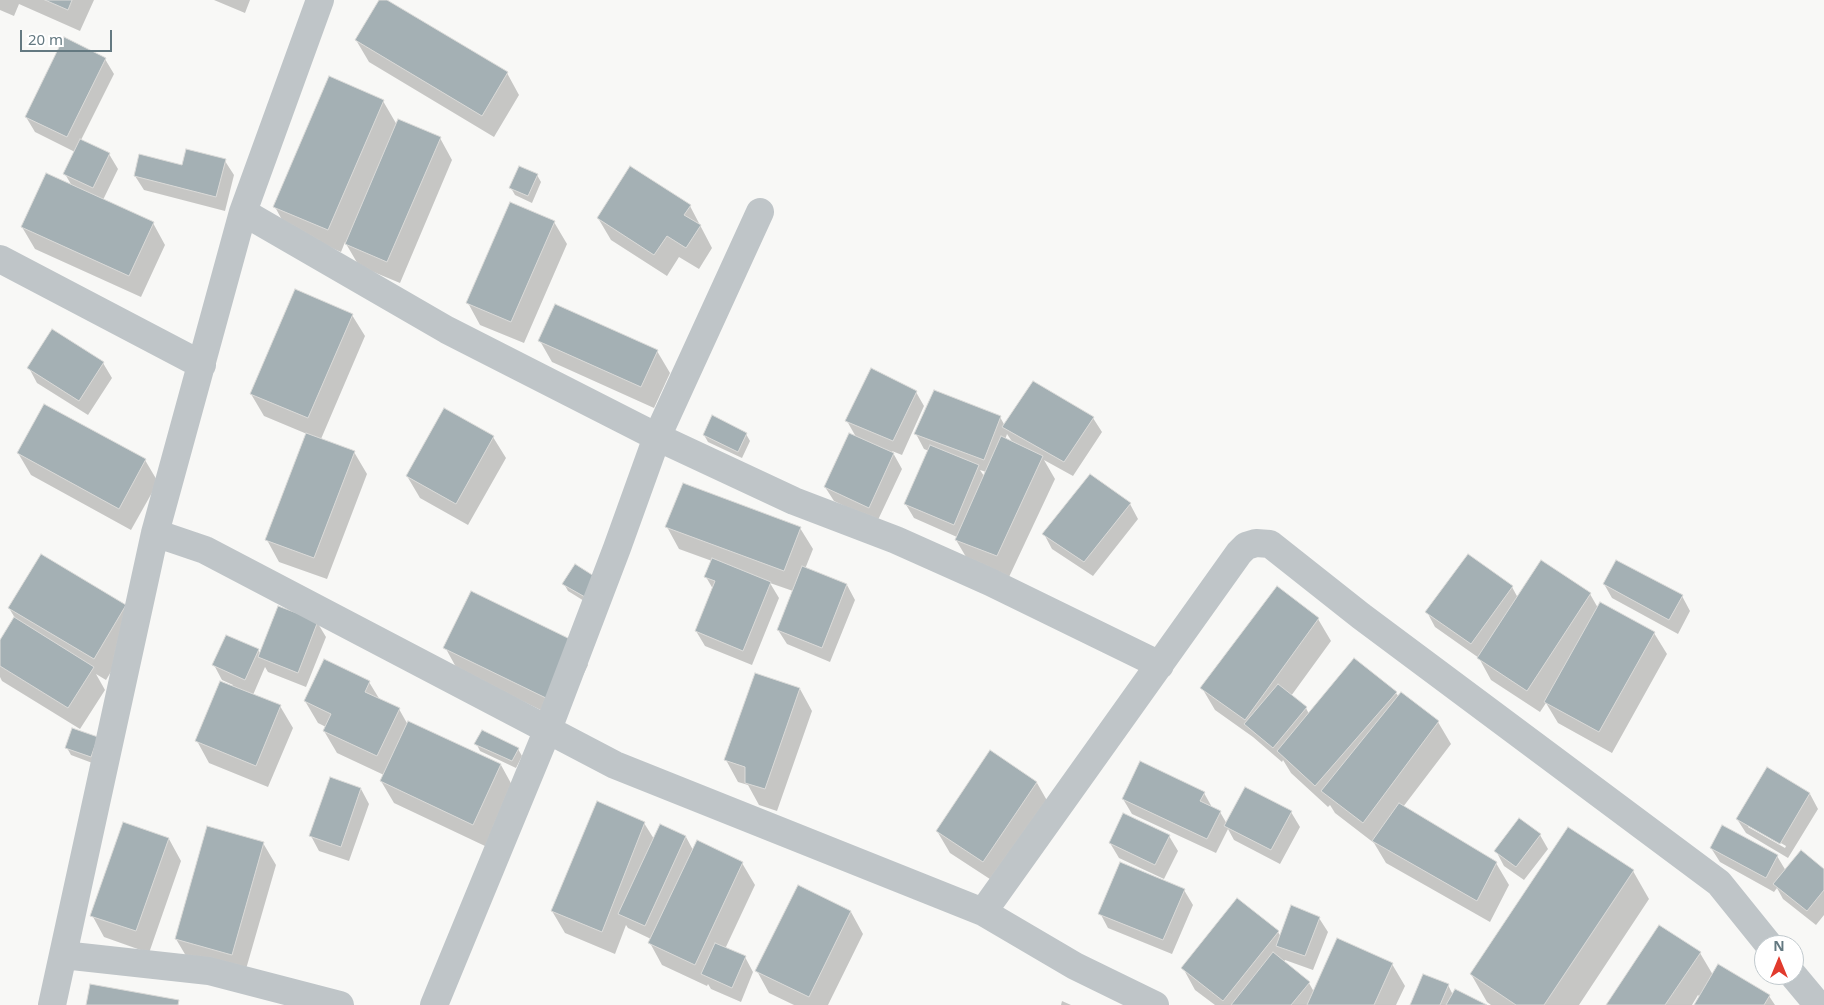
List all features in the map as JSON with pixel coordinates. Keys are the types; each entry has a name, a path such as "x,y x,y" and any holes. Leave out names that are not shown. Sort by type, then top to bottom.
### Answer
{"street":[{"path":"52,1005 155,533 244,212 320,0"},
{"path":"244,212 447,330 657,437 794,501 896,540 990,582 1160,665"},
{"path":"434,1005 548,729 657,437 760,212"},
{"path":"0,259 202,365"},
{"path":"155,533 205,550 615,765 983,912 1075,966 1154,1005"},
{"path":"983,912 1239,553 1246,546 1256,543 1270,544 1369,622 1718,883 1761,935"},
{"path":"63,955 209,971 340,1005"},
{"path":"1801,985 1818,1005"}],"building":[{"path":"45,0 72,0 68,10"},
{"path":"379,0 387,0 508,72 482,116 355,40"},
{"path":"64,37 106,58 67,137 25,117"},
{"path":"329,76 384,100 328,230 273,207"},
{"path":"398,119 441,137 387,262 345,244"},
{"path":"80,139 110,153 93,188 63,174"},
{"path":"186,149 226,159 216,197 134,176 139,154 182,165"},
{"path":"519,166 538,174 528,196 509,188"},
{"path":"630,166 691,205 684,215 701,225 686,248 667,236 654,255 597,218"},
{"path":"46,173 154,222 129,276 21,227"},
{"path":"510,202 555,221 511,322 466,303"},
{"path":"295,289 353,314 308,418 250,394"},
{"path":"555,304 658,350 641,387 538,341"},
{"path":"52,329 104,362 79,401 27,368"},
{"path":"871,368 917,391 893,441 845,421"},
{"path":"1033,381 1094,417 1064,462 1002,427"},
{"path":"934,390 1001,416 984,460 914,434"},
{"path":"44,404 146,459 119,509 17,453"},
{"path":"444,408 494,436 456,504 406,476"},
{"path":"712,415 747,433 738,452 703,435"},
{"path":"306,433 355,451 314,558 265,540"},
{"path":"849,433 894,453 869,508 824,487"},
{"path":"1001,436 1043,456 997,556 955,540"},
{"path":"930,445 979,465 954,525 904,504"},
{"path":"1090,474 1131,503 1084,562 1042,534"},
{"path":"683,483 801,527 784,571 665,527"},
{"path":"41,554 126,605 94,659 8,608"},
{"path":"1468,554 1513,586 1471,644 1425,612"},
{"path":"712,558 771,582 743,651 695,631 715,581 704,577"},
{"path":"1541,560 1591,593 1527,691 1477,658"},
{"path":"1616,560 1683,595 1669,620 1603,584"},
{"path":"575,564 597,578 585,597 562,584"},
{"path":"802,566 847,584 822,648 777,630"},
{"path":"1277,586 1319,618 1245,720 1200,688"},
{"path":"471,591 576,642 548,699 443,648"},
{"path":"1600,602 1655,632 1599,732 1544,702"},
{"path":"278,606 318,621 298,673 258,657"},
{"path":"14,617 94,667 68,708 0,666 0,640"},
{"path":"226,635 259,649 245,680 212,665"},
{"path":"1354,658 1397,692 1315,786 1277,751"},
{"path":"324,659 370,681 365,692 400,708 377,756 323,731 331,714 304,701"},
{"path":"755,673 800,688 765,789 745,783 745,767 724,760"},
{"path":"220,681 281,705 256,766 195,741"},
{"path":"1278,684 1307,707 1273,748 1244,724"},
{"path":"1401,692 1439,721 1363,823 1321,791"},
{"path":"408,721 501,764 473,825 380,781"},
{"path":"72,728 98,737 91,757 65,748"},
{"path":"482,730 519,748 512,761 474,744"},
{"path":"990,750 1037,782 983,862 936,831"},
{"path":"1140,761 1205,792 1200,801 1221,811 1207,839 1122,799"},
{"path":"1767,767 1810,793 1780,844 1736,819"},
{"path":"330,777 361,788 341,847 309,836"},
{"path":"1245,787 1292,811 1271,850 1224,826"},
{"path":"597,801 645,822 602,932 551,911"},
{"path":"1399,803 1497,862 1477,901 1372,841"},
{"path":"1123,813 1170,835 1155,865 1109,843"},
{"path":"1519,818 1541,834 1516,867 1494,851"},
{"path":"123,822 169,838 136,931 90,916"},
{"path":"660,824 686,836 645,926 618,914"},
{"path":"1722,825 1778,855 1766,878 1710,848"},
{"path":"207,826 264,842 232,955 175,939"},
{"path":"1568,827 1634,870 1544,1005 1516,1005 1470,974"},
{"path":"697,840 743,862 695,965 648,943"},
{"path":"1801,850 1824,869 1824,890 1807,911 1773,884"},
{"path":"1120,862 1185,889 1163,940 1098,914"},
{"path":"798,885 851,911 809,997 755,971"},
{"path":"1237,898 1279,931 1223,1001 1181,968"},
{"path":"1291,905 1320,917 1305,956 1276,946"},
{"path":"1659,925 1701,952 1665,1005 1606,1005"},
{"path":"1337,938 1393,963 1374,1005 1307,1005"},
{"path":"715,943 746,956 732,988 701,974"},
{"path":"1273,952 1310,982 1291,1005 1231,1005"},
{"path":"1718,964 1770,995 1764,1005 1694,1005"},
{"path":"1423,974 1449,984 1440,1005 1410,1005"},
{"path":"90,984 179,1000 178,1005 86,1005"},
{"path":"1455,989 1487,1005 1446,1005"}]}
